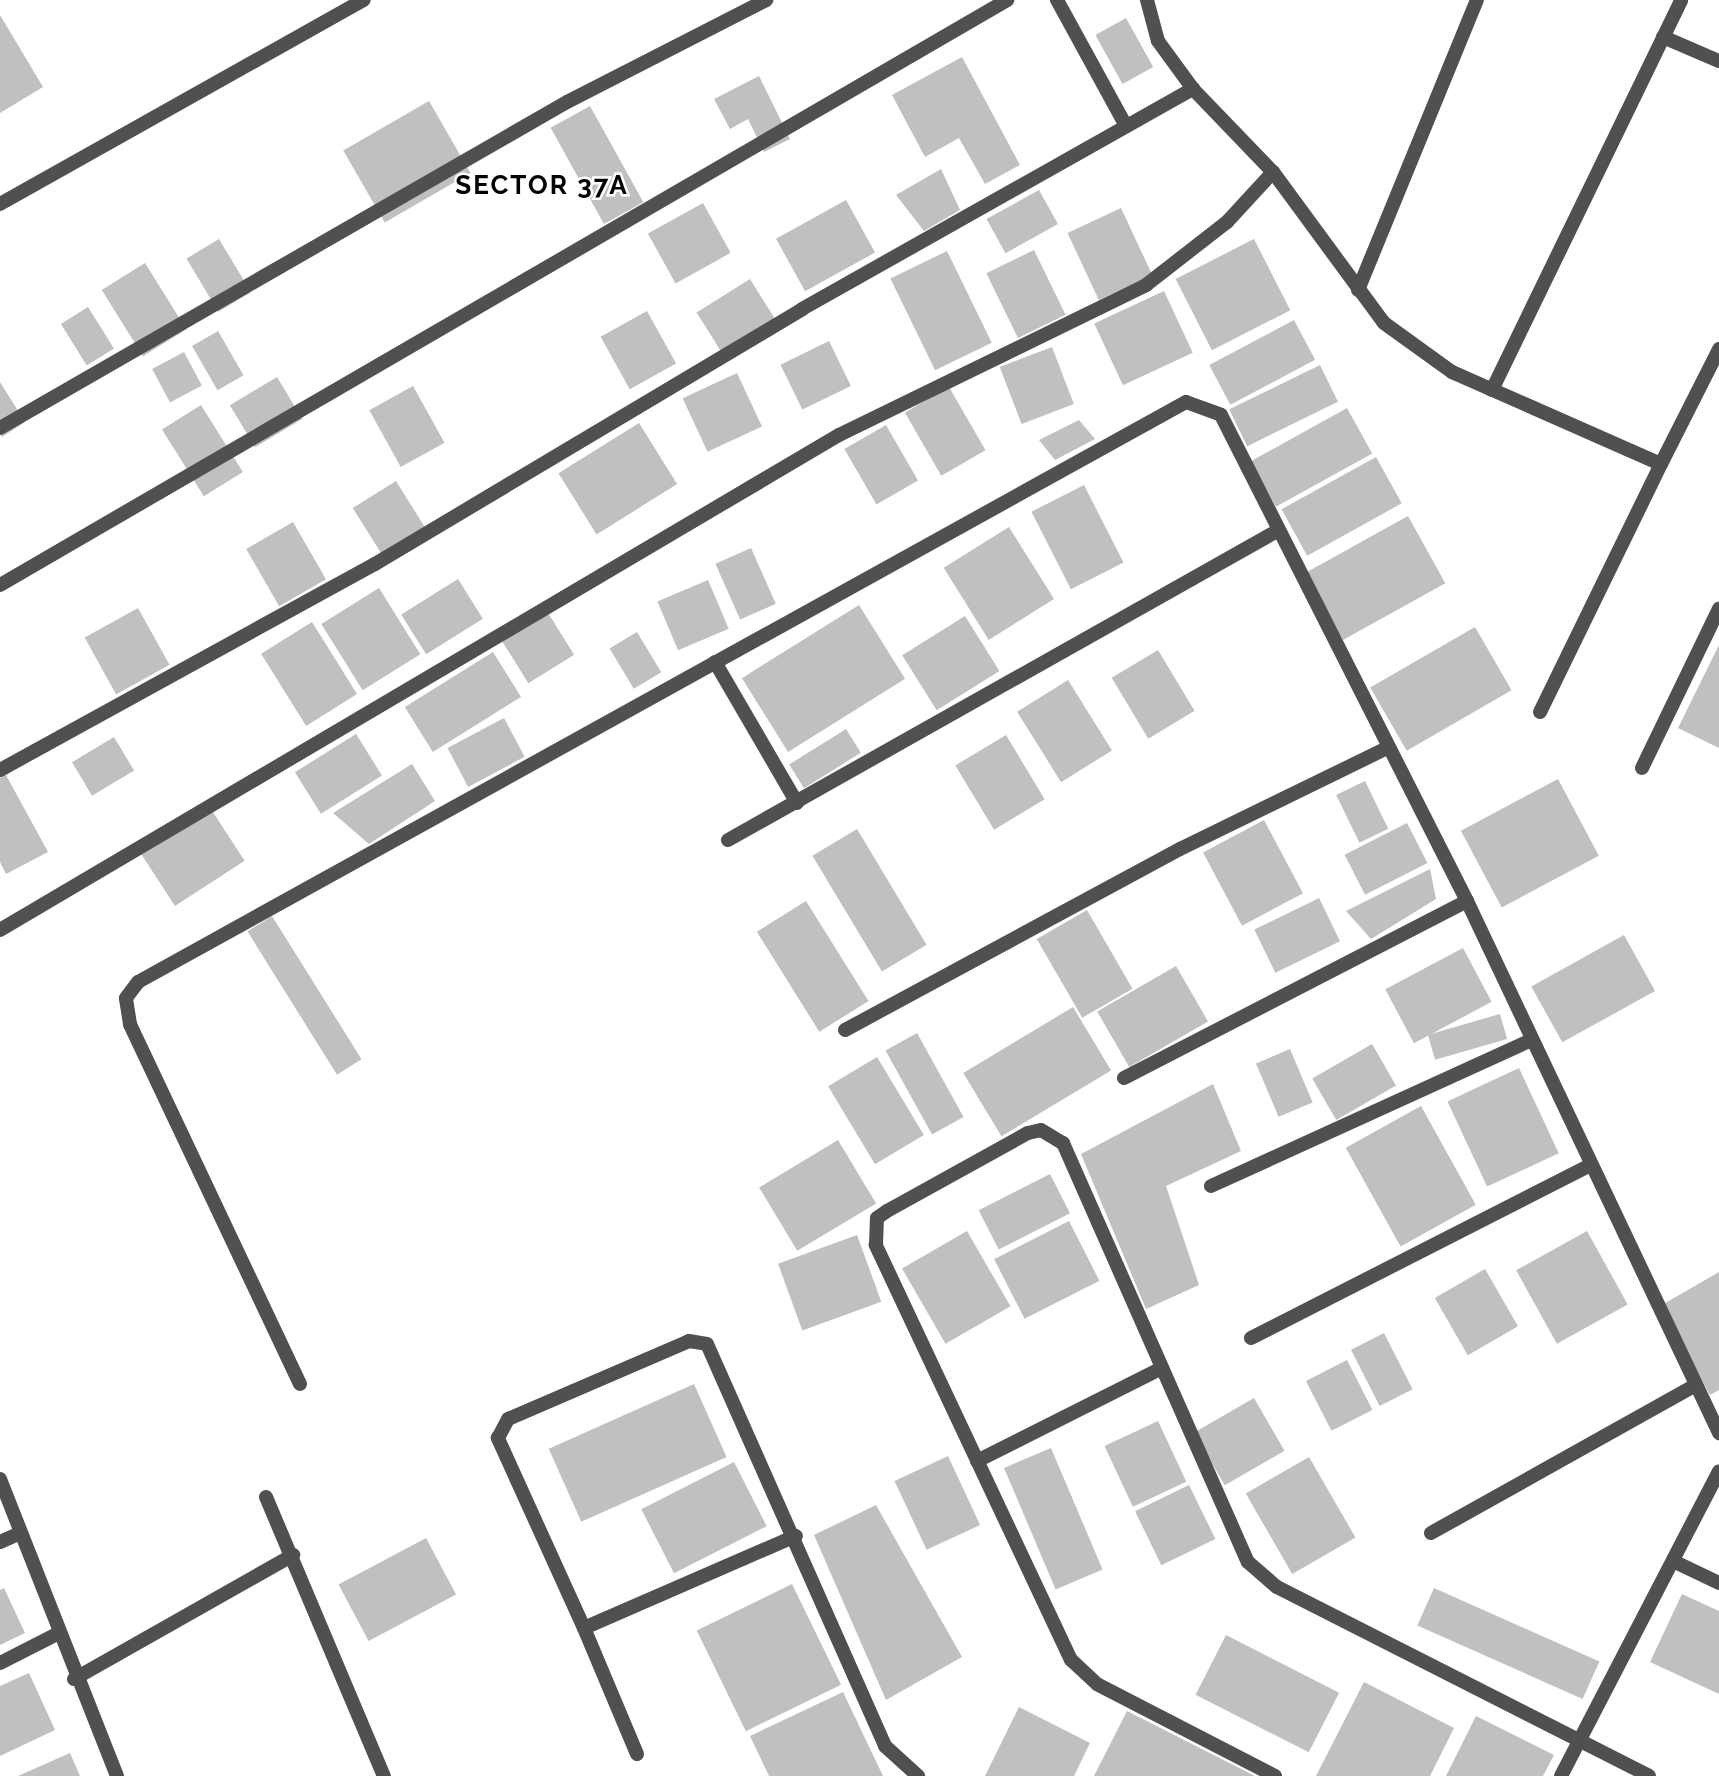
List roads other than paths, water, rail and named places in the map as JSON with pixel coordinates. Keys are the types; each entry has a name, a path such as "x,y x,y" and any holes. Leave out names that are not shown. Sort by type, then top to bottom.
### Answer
{"street":[{"path":"0,204 364,0"},
{"path":"0,428 567,102 766,0"},
{"path":"0,585 1007,0"},
{"path":"1057,0 1125,124"},
{"path":"1147,0 1158,41 1193,89 1273,172 1358,290 1416,348 1492,390 1661,464"},
{"path":"1358,290 1478,0"},
{"path":"1492,390 1681,0"},
{"path":"1663,37 1719,61"},
{"path":"0,770 375,564 1125,124 1193,89"},
{"path":"0,930 839,435 1146,285 1227,222 1273,172"},
{"path":"1540,712 1719,349"},
{"path":"300,1384 130,1024 126,999 138,982 1186,402 1221,415 1385,749 1467,901 1694,1386 1719,1433"},
{"path":"728,841 1277,531"},
{"path":"1642,768 1719,609"},
{"path":"715,662 797,803"},
{"path":"845,1030 1180,849 1385,749"},
{"path":"1124,1078 1467,901"},
{"path":"1211,1186 1532,1041"},
{"path":"1275,1776 1082,1674 977,1461 874,1233 887,1210 1028,1133 1041,1130 1063,1143 1248,1562 1265,1579 1649,1776"},
{"path":"1251,1338 1590,1165"},
{"path":"637,1754 584,1629 503,1459 498,1438 508,1419 688,1341 707,1344 796,1536 886,1746 919,1776"},
{"path":"977,1461 1162,1368"},
{"path":"1431,1533 1694,1386"},
{"path":"1561,1776 1719,1471"},
{"path":"0,1479 74,1679 117,1776"},
{"path":"265,1497 384,1776"},
{"path":"0,1542 20,1533"},
{"path":"584,1629 796,1536"},
{"path":"74,1679 292,1555"},
{"path":"1673,1561 1719,1583"},
{"path":"0,1663 57,1634"}],"district":[{"name":"SECTOR 37A","path":"542,186"}]}
